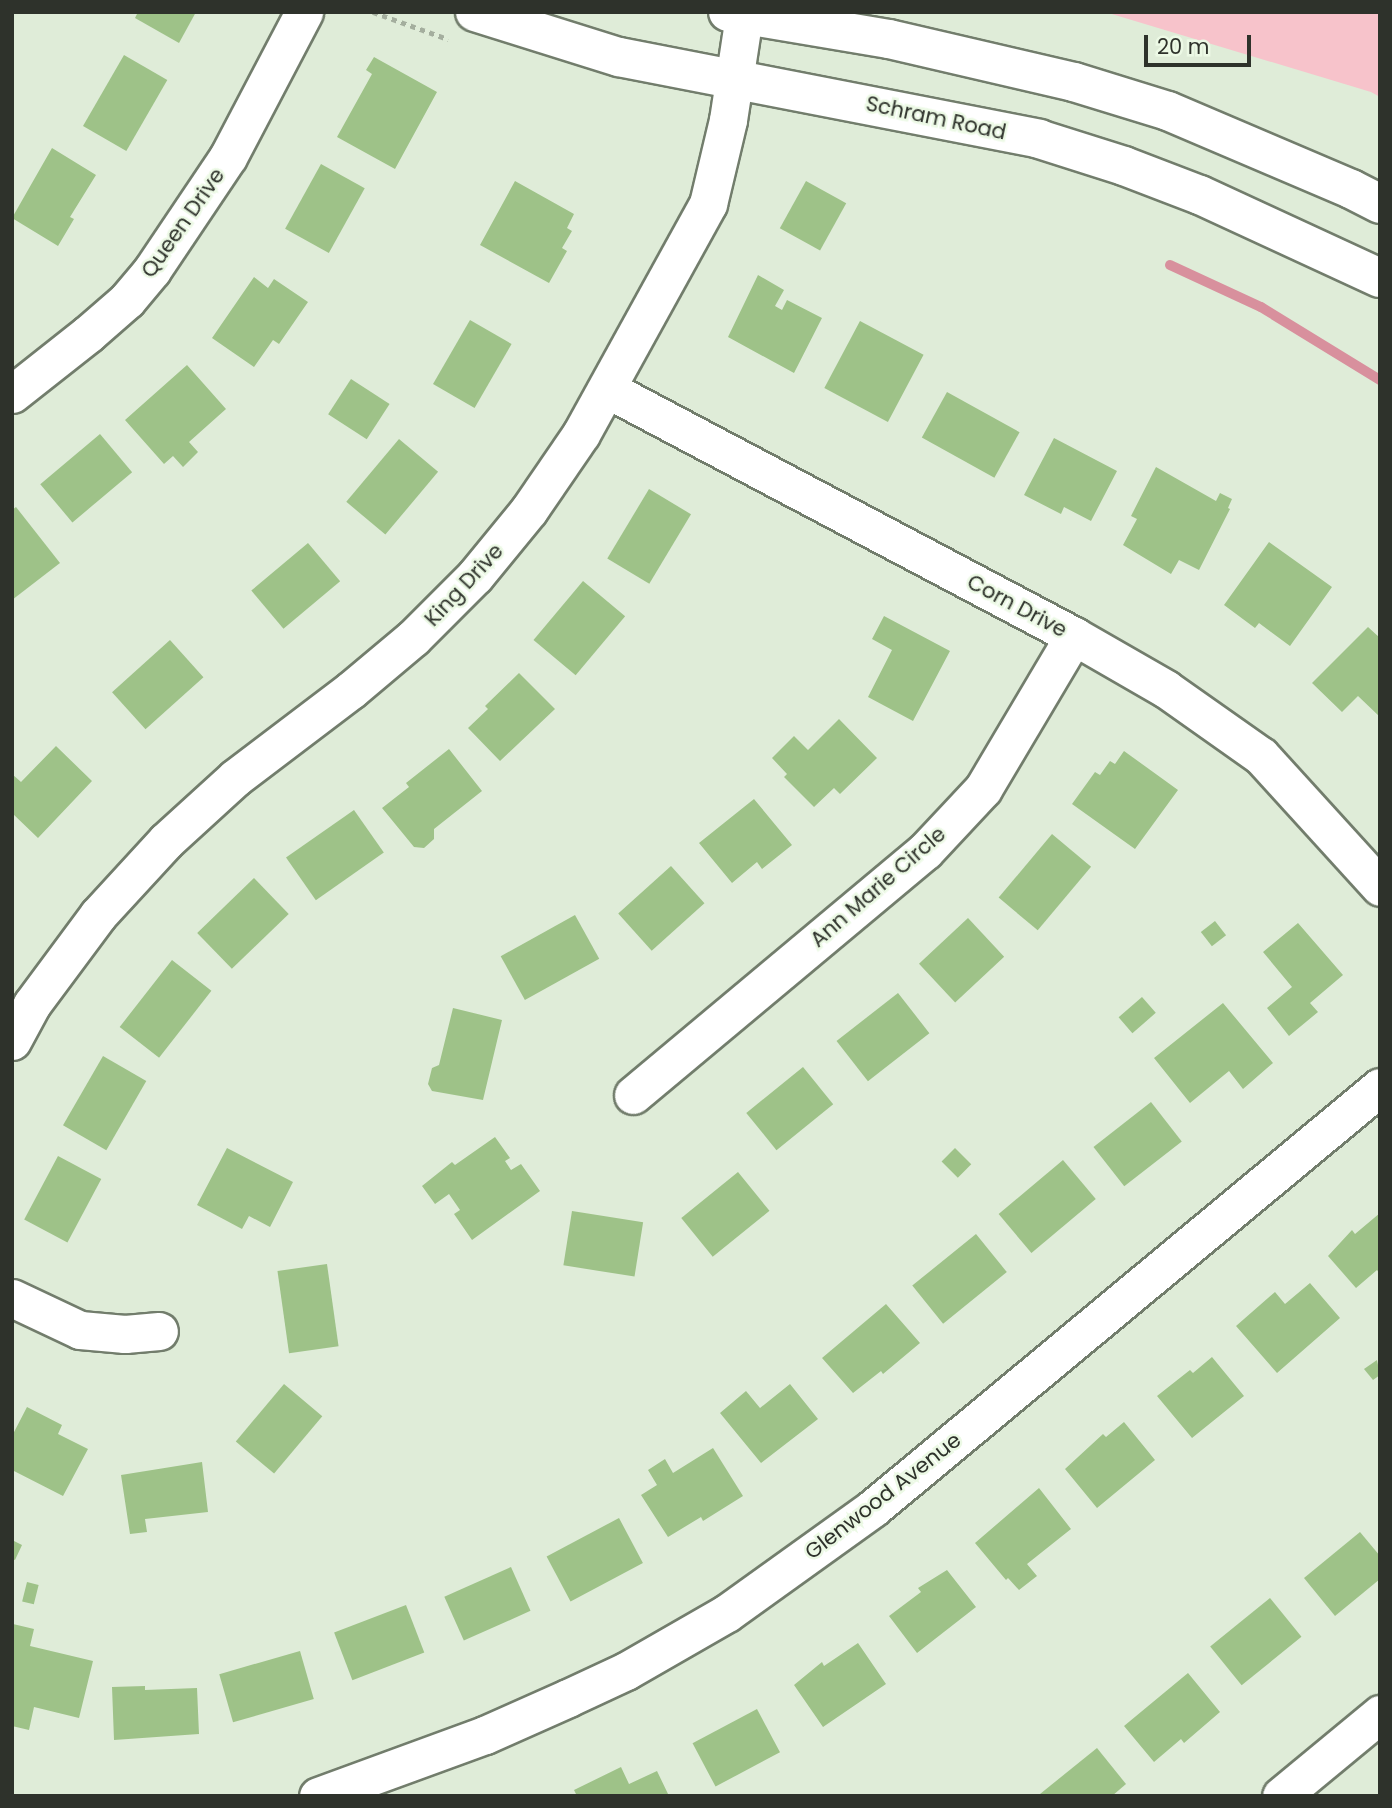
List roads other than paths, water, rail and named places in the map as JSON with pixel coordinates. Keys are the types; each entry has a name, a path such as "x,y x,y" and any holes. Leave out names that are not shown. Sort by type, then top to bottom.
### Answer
{"main road":[{"path":"736,14 889,39 1074,82 1168,111 1380,204"},
{"name":"Schram Road","path":"463,26 734,80 882,106 1039,139 1124,166 1200,195 1334,254 1380,278"}],"street":[{"name":"Queen Drive","path":"13,391 88,334 127,300 152,270 228,157 304,12"},
{"name":"King Drive","path":"12,1041 32,1004 98,915 166,841 243,771 351,690 413,638 475,576 529,510 581,434 708,204 718,170 734,80 736,14"},
{"name":"Corn Drive","path":"607,389 1074,636 1166,690 1261,756 1380,887"},
{"name":"Ann Marie Circle","path":"634,1095 925,851 983,789 1074,636"},
{"name":"Glenwood Avenue","path":"318,1796 521,1720 626,1671 727,1613 873,1508 1380,1087"},
{"path":"12,1298 80,1330 125,1334 159,1331"},
{"path":"1281,1796 1380,1714"}],"waterway":[{"path":"1170,265 1261,307 1380,380"}]}
